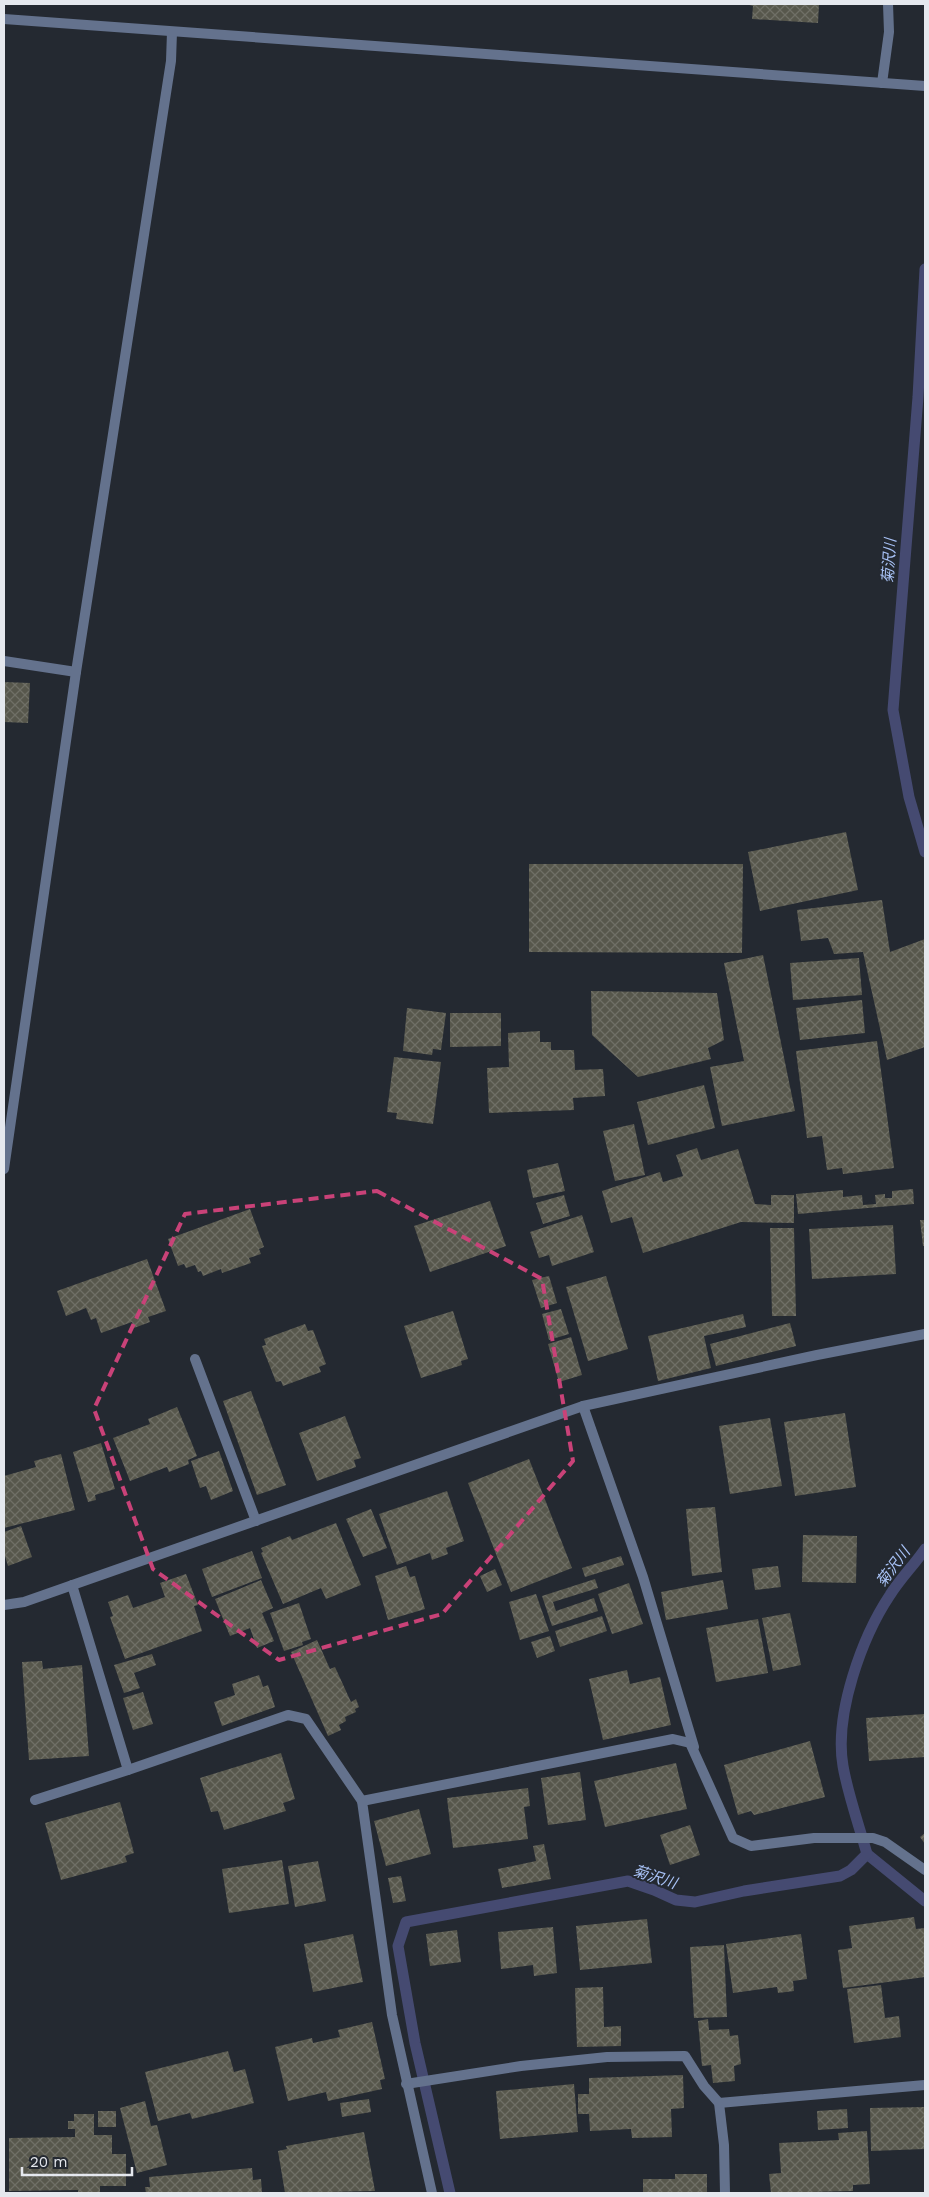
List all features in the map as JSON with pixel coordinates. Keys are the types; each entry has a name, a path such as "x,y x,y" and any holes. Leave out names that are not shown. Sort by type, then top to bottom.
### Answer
{"street":[{"path":"882,83 889,32 888,4"},
{"path":"4,19 925,86"},
{"path":"4,1169 76,672 171,61 172,32"},
{"path":"4,661 76,672"},
{"path":"4,1605 24,1602 583,1406 817,1355 925,1334"},
{"path":"194,1359 256,1522"},
{"path":"583,1406 643,1577 696,1755"},
{"path":"72,1585 128,1770"},
{"path":"35,1800 288,1715 296,1715 306,1719 362,1802 392,2015 432,2193"},
{"path":"362,1802 673,1739 690,1742 733,1838 750,1846 814,1838 873,1838 885,1842 925,1870"},
{"path":"406,2084 521,2066 606,2057 685,2056 704,2086 719,2103 724,2145 725,2193"},
{"path":"719,2103 925,2084"}],"highlighted area":[{"path":"377,1191 542,1279 573,1461 442,1614 279,1660 153,1569 94,1409 185,1214"}],"building":[{"path":"746,4 819,4 818,23 752,19 753,6"},
{"path":"4,682 30,683 28,723 4,722"},
{"path":"846,832 858,890 760,911 748,852"},
{"path":"529,864 743,864 742,953 529,952"},
{"path":"882,900 890,952 925,939 925,1047 887,1060 863,952 834,954 828,938 801,941 797,910"},
{"path":"763,955 795,1111 722,1126 710,1067 744,1061 724,963"},
{"path":"859,958 862,995 793,1000 790,963"},
{"path":"591,991 717,993 724,1040 708,1048 711,1059 638,1077 592,1035"},
{"path":"862,1000 865,1033 800,1040 796,1008"},
{"path":"407,1008 446,1013 441,1050 433,1049 432,1055 403,1051"},
{"path":"450,1013 501,1013 501,1046 450,1047"},
{"path":"540,1031 540,1042 551,1042 551,1050 574,1050 575,1070 603,1069 605,1096 573,1098 574,1110 489,1113 487,1068 509,1067 508,1033"},
{"path":"877,1041 894,1168 843,1174 842,1168 827,1170 822,1136 807,1138 796,1051"},
{"path":"394,1057 441,1062 433,1124 396,1119 397,1113 387,1112"},
{"path":"704,1085 715,1128 648,1145 637,1102"},
{"path":"634,1124 645,1175 615,1181 603,1131"},
{"path":"697,1148 701,1160 738,1149 755,1204 771,1205 771,1195 794,1195 794,1223 741,1222 643,1253 632,1217 611,1223 602,1191 660,1172 663,1182 683,1176 676,1155"},
{"path":"558,1163 565,1191 533,1198 527,1170"},
{"path":"913,1189 914,1204 798,1214 796,1194 843,1190 843,1197 862,1195 863,1205 876,1204 875,1195 885,1194 885,1198 892,1198 892,1191"},
{"path":"564,1195 570,1216 543,1224 536,1203"},
{"path":"490,1201 506,1246 430,1272 414,1226"},
{"path":"250,1209 264,1247 259,1249 261,1254 249,1258 251,1263 222,1273 221,1269 203,1276 201,1271 198,1272 195,1265 186,1268 184,1264 178,1266 168,1239"},
{"path":"582,1215 594,1252 552,1266 549,1255 539,1258 530,1232"},
{"path":"920,1220 925,1220 925,1246 923,1246"},
{"path":"893,1225 896,1274 812,1279 809,1229"},
{"path":"770,1228 794,1228 796,1316 772,1316"},
{"path":"147,1259 166,1311 148,1317 150,1322 134,1328 132,1322 101,1333 96,1318 91,1320 86,1308 66,1316 57,1291"},
{"path":"549,1276 557,1303 541,1308 532,1280"},
{"path":"606,1276 628,1349 588,1361 566,1287"},
{"path":"561,1309 569,1334 549,1340 542,1314"},
{"path":"453,1311 468,1359 461,1361 462,1365 421,1378 404,1326"},
{"path":"743,1314 746,1327 704,1336 711,1368 658,1381 648,1336"},
{"path":"790,1323 796,1346 716,1366 710,1344"},
{"path":"305,1324 308,1331 313,1330 326,1364 319,1367 321,1372 283,1386 281,1381 276,1382 262,1346 266,1345 264,1339"},
{"path":"571,1337 582,1375 559,1382 548,1344"},
{"path":"251,1391 286,1485 257,1495 223,1401"},
{"path":"177,1407 197,1456 188,1460 189,1464 169,1472 167,1467 130,1481 113,1438 150,1424 148,1419"},
{"path":"845,1413 856,1487 795,1496 784,1422"},
{"path":"345,1416 361,1458 354,1460 356,1467 317,1481 299,1433"},
{"path":"770,1418 782,1486 730,1494 719,1426"},
{"path":"101,1443 115,1489 95,1495 96,1500 88,1502 73,1452"},
{"path":"219,1451 233,1491 211,1500 206,1486 200,1488 191,1461"},
{"path":"61,1454 75,1510 4,1528 4,1476 36,1467 34,1461"},
{"path":"529,1459 572,1568 511,1592 468,1483"},
{"path":"447,1491 464,1541 446,1548 448,1554 432,1560 430,1553 397,1565 379,1514"},
{"path":"715,1507 722,1572 692,1576 686,1509"},
{"path":"371,1509 387,1548 363,1557 346,1519"},
{"path":"336,1523 361,1585 326,1599 321,1588 283,1604 261,1553 263,1552 261,1548 290,1536 292,1540"},
{"path":"21,1526 32,1557 8,1566 4,1553 4,1532"},
{"path":"803,1535 857,1536 856,1583 802,1582"},
{"path":"252,1551 262,1578 212,1597 202,1569"},
{"path":"621,1556 624,1565 585,1577 582,1568"},
{"path":"406,1566 410,1577 415,1576 425,1609 388,1620 375,1576"},
{"path":"778,1566 781,1587 755,1590 752,1569"},
{"path":"495,1569 502,1585 487,1592 480,1576"},
{"path":"186,1574 198,1605 194,1606 202,1631 125,1659 110,1617 113,1616 108,1602 128,1595 133,1608 165,1597 160,1583"},
{"path":"595,1579 598,1588 553,1602 556,1611 594,1598 598,1611 552,1626 542,1596"},
{"path":"261,1580 273,1608 262,1613 274,1641 257,1648 250,1628 230,1636 215,1599"},
{"path":"723,1580 728,1609 666,1620 661,1592"},
{"path":"629,1583 643,1624 612,1634 598,1594"},
{"path":"536,1594 549,1631 520,1640 509,1602"},
{"path":"299,1603 311,1639 302,1642 303,1645 284,1651 270,1613"},
{"path":"790,1613 801,1665 773,1671 762,1618"},
{"path":"602,1616 607,1631 560,1647 555,1631"},
{"path":"758,1619 768,1673 716,1682 706,1628"},
{"path":"550,1636 555,1651 537,1658 531,1642"},
{"path":"317,1640 330,1669 335,1667 351,1702 356,1699 359,1707 355,1709 356,1712 345,1717 346,1721 339,1725 341,1730 328,1736 291,1652"},
{"path":"152,1654 156,1665 134,1673 140,1688 124,1693 114,1665"},
{"path":"42,1661 43,1669 82,1665 89,1756 29,1760 22,1662"},
{"path":"627,1670 630,1684 660,1677 671,1725 603,1740 589,1679"},
{"path":"259,1675 263,1687 268,1685 275,1707 222,1726 214,1702 235,1695 232,1684"},
{"path":"143,1692 153,1724 133,1730 123,1698"},
{"path":"925,1714 925,1757 869,1761 866,1718"},
{"path":"810,1741 825,1797 754,1815 751,1811 738,1815 724,1765"},
{"path":"281,1753 295,1799 283,1803 286,1811 224,1830 218,1811 211,1812 200,1778"},
{"path":"676,1763 687,1809 605,1827 594,1781"},
{"path":"580,1772 586,1820 548,1825 541,1778"},
{"path":"528,1788 530,1806 524,1807 528,1839 453,1848 447,1798"},
{"path":"120,1802 134,1853 125,1856 127,1862 61,1880 45,1823"},
{"path":"419,1809 431,1854 386,1866 374,1821"},
{"path":"690,1825 700,1855 670,1865 660,1835"},
{"path":"925,1833 925,1844 920,1837"},
{"path":"544,1844 551,1879 502,1888 498,1869 536,1861 533,1846"},
{"path":"282,1860 289,1904 229,1913 222,1869"},
{"path":"318,1861 326,1901 295,1907 288,1866"},
{"path":"401,1876 406,1901 393,1903 388,1878"},
{"path":"914,1917 916,1929 925,1928 925,1977 843,1988 838,1950 852,1948 849,1926"},
{"path":"647,1919 652,1963 580,1970 576,1926"},
{"path":"553,1927 557,1973 534,1976 533,1965 501,1969 498,1932"},
{"path":"457,1930 461,1962 430,1966 426,1934"},
{"path":"353,1934 363,1982 313,1992 304,1944"},
{"path":"801,1934 807,1979 793,1981 794,1991 778,1993 777,1987 733,1993 726,1944"},
{"path":"724,1945 727,2017 694,2018 690,1947"},
{"path":"881,1985 885,2018 899,2016 901,2037 854,2043 847,1989"},
{"path":"603,1987 604,2027 621,2026 621,2046 577,2047 575,1988"},
{"path":"708,2019 709,2030 729,2029 730,2036 738,2035 741,2064 734,2066 735,2081 713,2083 711,2065 702,2066 698,2021"},
{"path":"372,2022 385,2079 380,2080 382,2089 328,2101 326,2092 288,2101 275,2047 312,2038 313,2043 340,2037 338,2030"},
{"path":"228,2051 234,2072 245,2069 254,2103 192,2119 190,2113 158,2121 145,2072"},
{"path":"683,2075 684,2108 671,2109 672,2137 632,2138 631,2129 590,2131 589,2114 578,2114 578,2094 589,2094 589,2078"},
{"path":"574,2084 578,2132 500,2139 496,2091"},
{"path":"369,2099 371,2112 342,2117 340,2103"},
{"path":"145,2101 151,2126 157,2125 167,2165 137,2173 120,2108"},
{"path":"925,2107 925,2149 871,2151 870,2108"},
{"path":"847,2109 848,2128 818,2130 817,2111"},
{"path":"98,2111 116,2111 116,2127 98,2127"},
{"path":"74,2114 94,2114 94,2135 112,2135 112,2154 126,2154 126,2186 100,2186 100,2193 78,2193 78,2190 9,2191 9,2138 75,2137 75,2129 68,2129 68,2121 74,2121"},
{"path":"867,2131 870,2184 853,2185 853,2191 771,2193 769,2174 781,2173 779,2143 839,2140 838,2133"},
{"path":"364,2132 375,2191 285,2193 278,2151 287,2149 286,2146"},
{"path":"252,2168 253,2180 261,2179 262,2193 146,2193 145,2187 150,2187 149,2177"},
{"path":"675,2174 707,2174 707,2193 643,2193 643,2179 675,2179"}],"waterway":[{"name":"菊沢川","path":"925,269 918,397 893,710 909,797 925,852"},
{"name":"菊沢川","path":"450,2193 415,2043 398,1946 406,1922 628,1881 676,1900 695,1902 744,1891 840,1876 851,1870 867,1854 843,1766 841,1745 847,1700 860,1654 880,1612 894,1589 925,1549"},
{"path":"867,1854 925,1901"}]}
